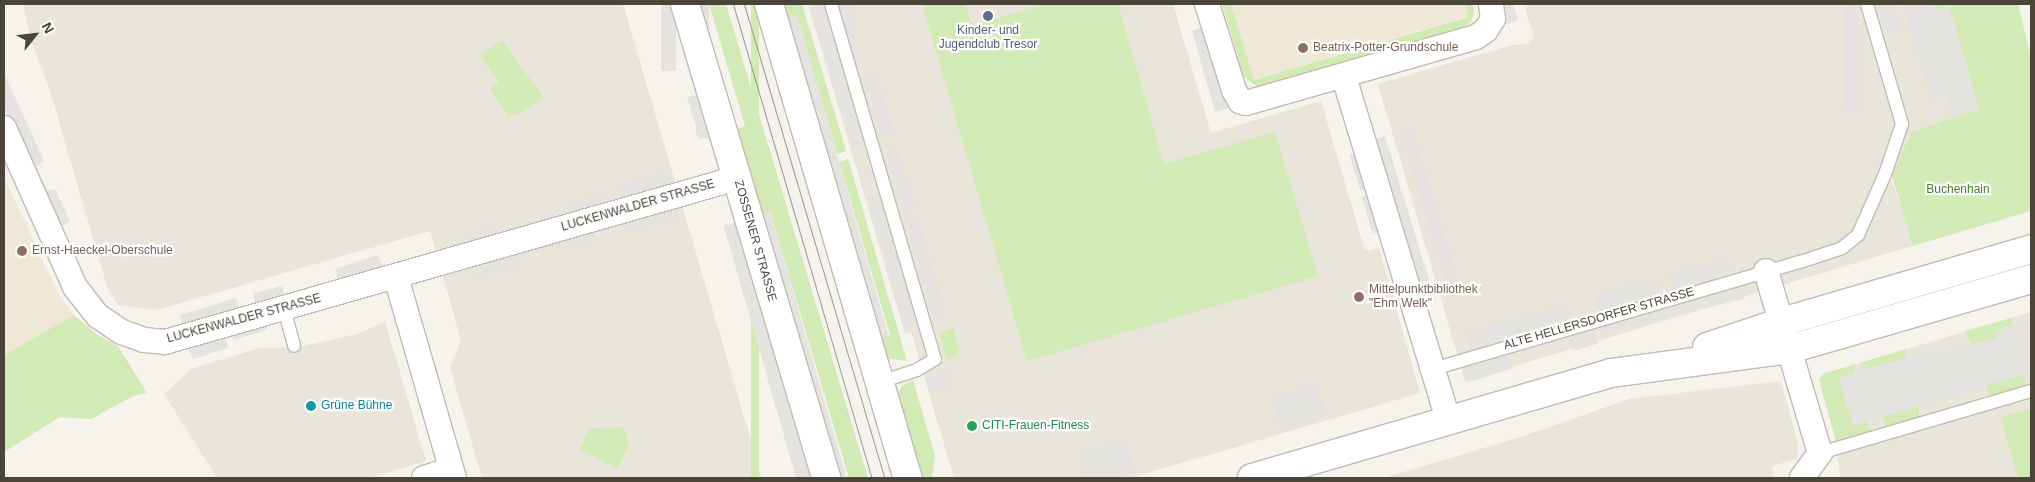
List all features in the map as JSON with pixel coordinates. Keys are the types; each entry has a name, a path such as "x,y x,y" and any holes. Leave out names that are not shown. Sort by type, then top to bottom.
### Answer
{"street":[{"name":"ZOSSENER STRASSE","path":"685,4 826,478"},
{"path":"769,4 908,478"},
{"path":"1208,4 1240,101 1254,103 1476,37 1486,30 1493,18 1491,4"},
{"path":"1344,77 1448,420"},
{"name":"LUCKENWALDER STRASSE","path":"4,128 75,287 98,316 122,332 144,340 165,342 737,178"},
{"path":"1653,365 1782,322 2031,249"},
{"path":"1766,271 1820,452 1802,478"},
{"path":"396,276 453,474 424,478"},
{"path":"1252,478 1611,373 1653,365 1790,349 2031,279"}],"lane":[{"path":"831,4 935,359 918,370 879,382"},
{"name":"ALTE HELLERSDORFER STRASSE","path":"1433,369 1842,248 1858,235 1885,174 1902,124 1867,4"},
{"path":"284,308 294,346"},
{"path":"1820,452 2031,391"}],"shaded area":[{"path":"23,4 623,4 762,478 482,478 450,368 461,340 430,231 156,310 118,305 108,290 50,91 31,40"},
{"path":"661,4 676,4 676,71 661,71"},
{"path":"696,4 709,4 709,135 696,135"},
{"path":"808,4 1173,4 1211,133 1321,101 1365,251 1379,248 1420,393 1130,478 954,478 911,332 905,334"},
{"path":"824,4 864,143 851,147 812,8"},
{"path":"842,4 856,4 856,70 842,70"},
{"name":"Beatrix-Potter-Grundschule","path":"1231,4 1465,4 1469,16 1254,80"},
{"path":"1500,4 1513,4 1518,21 1506,24"},
{"path":"1524,4 1954,4 1986,107 1911,132 1891,179 1915,245 1465,381 1378,84 1512,45 1528,44 1534,38"},
{"path":"1845,4 1858,4 1858,109 1845,109"},
{"path":"1877,4 1892,4 1900,28 1886,32"},
{"path":"1903,4 1934,4 1936,9 1949,6 1979,109 1952,117 1946,94 1931,99"},
{"path":"797,16 889,335 874,339 783,20"},
{"path":"1203,27 1228,108 1215,112 1192,31"},
{"path":"4,73 44,161 32,170 4,107"},
{"path":"876,74 894,134 883,138 865,78"},
{"path":"702,93 714,135 700,139 688,97"},
{"path":"1412,129 1462,293 1451,297 1401,133"},
{"path":"1385,136 1435,300 1423,303 1373,140"},
{"path":"897,148 915,208 904,212 886,152"},
{"path":"1362,151 1373,186 1360,190 1350,155"},
{"path":"667,173 674,185 617,202 619,186"},
{"name":"Ernst-Haeckel-Oberschule","path":"4,177 58,293 74,315 4,355"},
{"path":"55,189 70,221 58,229 41,192"},
{"path":"600,193 605,205 513,244 508,232"},
{"path":"1375,193 1386,229 1373,233 1362,197"},
{"path":"882,200 918,324 905,328 870,204"},
{"path":"679,202 679,217 629,231 621,219"},
{"path":"770,211 847,478 833,478 758,215"},
{"path":"918,218 946,314 934,317 906,221"},
{"path":"739,221 813,478 796,478 724,225"},
{"path":"488,225 494,237 464,252 459,240"},
{"path":"592,228 594,241 541,249 539,236"},
{"path":"518,250 522,263 476,277 472,264"},
{"path":"377,255 385,268 338,282 335,269"},
{"path":"1728,257 1732,270 1674,288 1670,275"},
{"path":"1657,278 1661,291 1599,310 1595,297"},
{"path":"282,286 285,298 256,305 253,293"},
{"path":"1742,286 1745,299 1604,331 1601,319"},
{"path":"236,298 240,311 184,329 180,315"},
{"path":"1567,304 1571,317 1471,348 1467,335"},
{"path":"2031,312 2031,408 2000,417 2018,478 1840,478 1836,441 1820,386 1823,374"},
{"path":"2031,320 2031,372 1853,426 1839,377 1933,350 1935,356 1997,338 1995,331"},
{"path":"385,321 426,461 369,478 217,478 164,394 191,369 259,348 300,347 358,334"},
{"path":"268,323 267,330 234,340 230,335"},
{"path":"1594,330 1598,343 1573,351 1569,338"},
{"path":"225,337 228,348 193,359 187,347"},
{"path":"1509,355 1513,368 1466,383 1462,369"},
{"path":"949,370 954,386 931,393 926,377"},
{"path":"1781,381 1798,445 1797,459 1772,466 1774,478 1383,478 1524,436 1629,399"},
{"path":"1317,384 1327,417 1281,431 1271,398"},
{"path":"1125,440 1135,473 1117,478 1085,478 1078,454"}],"green space":[{"path":"709,4 726,4 868,478 849,478 770,211 758,215 733,130 745,126"},
{"path":"751,4 759,4 759,478 751,478"},
{"path":"779,4 802,4 846,151 837,154 797,16 783,20"},
{"path":"922,4 965,4 972,26 1044,4 1118,4 1164,164 1275,132 1318,276 1027,361"},
{"path":"1222,4 1231,4 1254,80 1468,17 1465,4 1473,4 1474,13 1471,22 1463,28 1259,88 1244,77"},
{"name":"Buchenhain","path":"1934,4 2018,4 2031,57 2031,211 1913,246 1892,176 1911,132 1979,109 1949,6 1936,9"},
{"path":"502,40 544,98 523,112 508,116 490,89 499,83 480,56"},
{"path":"848,159 907,361 886,358 877,339 890,335 841,168 826,166"},
{"path":"74,315 96,334 118,346 147,393 133,396 91,419 60,417 4,452 4,355"},
{"path":"2012,318 2011,326 1995,330 2009,379 2023,375 2026,383 2024,388 1991,398 1985,386 1998,382 1987,340 1972,345 1965,331"},
{"path":"953,328 960,352 947,361 939,333"},
{"path":"1906,349 1905,358 1891,362 1904,410 1919,406 1919,418 1888,428 1881,417 1895,413 1881,365 1866,369 1860,363"},
{"path":"1855,364 1854,373 1839,378 1853,425 1867,421 1869,429 1867,434 1836,441 1819,379 1823,374"},
{"path":"913,380 935,456 932,478 918,478 897,394 902,386"},
{"path":"2031,408 2031,478 2018,478 2000,417"},
{"path":"623,426 629,446 617,469 580,449 589,428 612,429"}],"tram line":[{"path":"733,4 872,478"},
{"path":"744,4 884,478"}],"place":[{"name":"Kinder- und Jugendclub Tresor","path":"988,16"},
{"name":"Beatrix-Potter-Grundschule","path":"1303,48"},
{"name":"Ernst-Haeckel-Oberschule","path":"22,251"},
{"name":"Mittelpunktbibliothek \"Ehm Welk\"","path":"1359,297"},
{"name":"Grüne Bühne","path":"311,406"},
{"name":"CITI-Frauen-Fitness","path":"972,426"}]}
